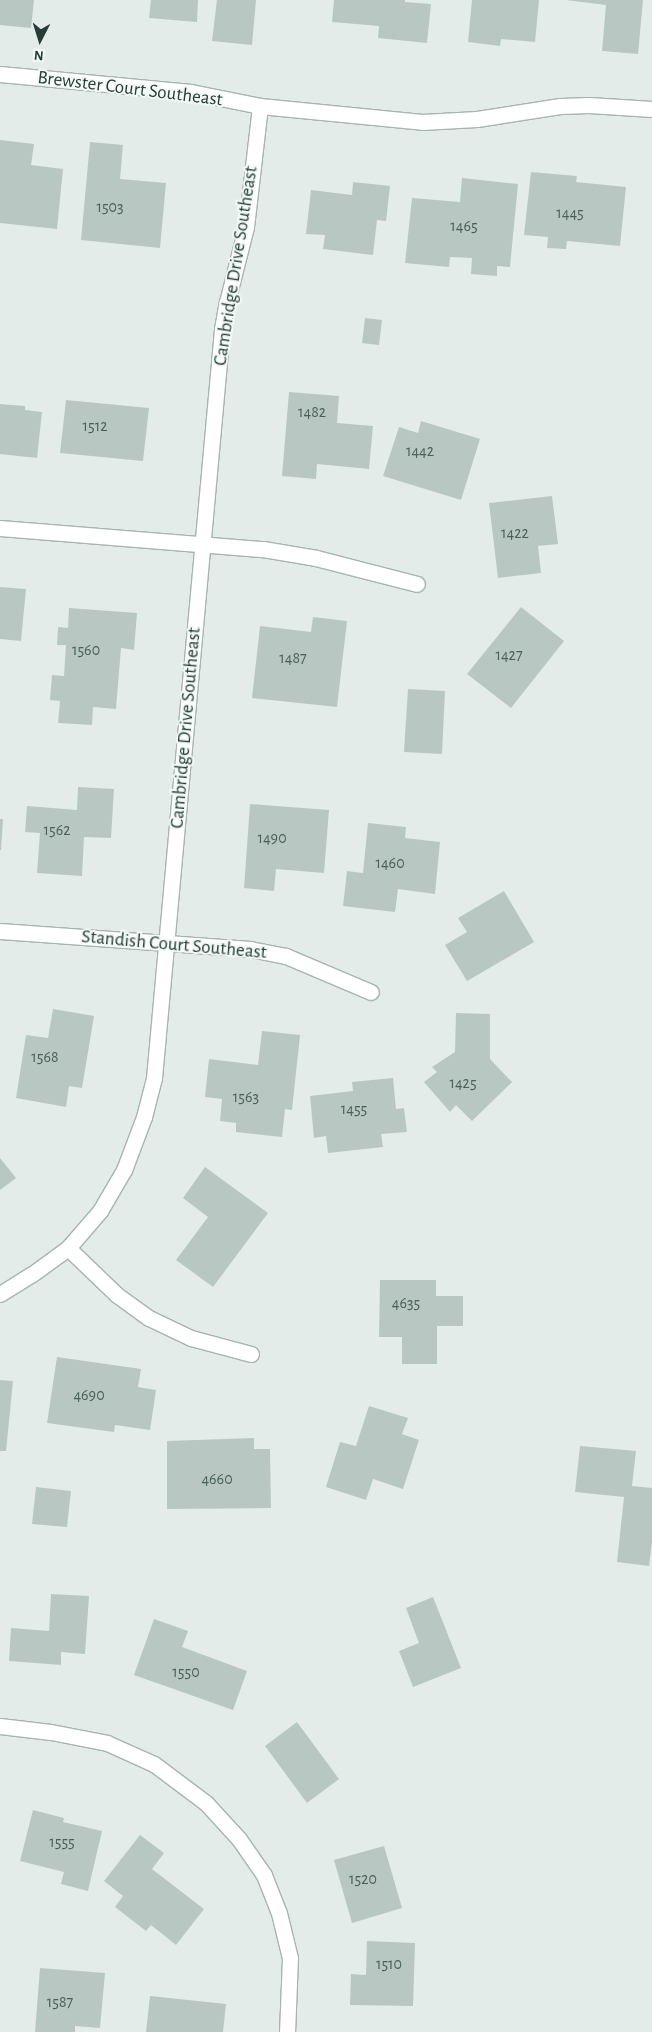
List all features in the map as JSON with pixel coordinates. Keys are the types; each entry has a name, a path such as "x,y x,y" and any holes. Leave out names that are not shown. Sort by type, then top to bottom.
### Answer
{"street":[{"name":"Brewster Court Southeast","path":"0,74 191,92 260,106 422,122 478,119 560,106 652,109"},
{"name":"Cambridge Drive Southeast","path":"0,1294 31,1275 68,1248 100,1211 124,1170 144,1117 154,1078 222,329 246,227 260,106"},
{"path":"0,528 203,546 263,549 316,558 417,584"},
{"name":"Standish Court Southeast","path":"0,931 250,949 286,956 371,992"},
{"path":"68,1248 116,1295 149,1318 191,1338 251,1354"},
{"path":"0,1726 51,1732 107,1743 154,1764 206,1803 239,1839 264,1874 279,1913 290,1958 286,2032"}],"building":[{"path":"0,0 34,0 31,28 0,25"},
{"path":"151,0 198,0 197,22 149,18"},
{"path":"217,0 256,0 252,45 212,41"},
{"path":"334,0 405,0 405,2 431,4 427,43 378,38 379,26 332,22"},
{"path":"472,0 539,0 535,42 501,39 500,46 468,42"},
{"path":"566,0 643,0 638,54 602,51 606,5"},
{"path":"0,140 34,144 31,165 63,169 57,229 0,223"},
{"path":"90,142 123,145 120,179 166,183 160,248 81,240"},
{"path":"531,172 577,176 576,182 626,187 620,246 567,241 566,249 547,248 548,237 524,235"},
{"path":"462,178 518,184 510,267 497,266 497,276 471,274 472,258 450,257 449,267 405,263 412,198 460,202"},
{"path":"353,182 390,186 386,221 377,220 373,255 323,249 325,235 306,234 311,190 352,195"},
{"path":"365,318 382,320 379,345 362,343"},
{"path":"289,392 339,396 337,423 373,426 369,469 317,464 316,479 282,476"},
{"path":"66,400 149,408 143,461 60,453"},
{"path":"0,404 25,406 25,410 42,412 37,458 0,454"},
{"path":"421,421 480,439 461,500 383,476 399,427 418,433"},
{"path":"552,496 558,544 538,546 541,573 498,578 489,503"},
{"path":"0,587 26,589 21,641 0,639"},
{"path":"521,607 564,641 511,708 467,674"},
{"path":"69,608 137,613 134,650 121,648 116,709 93,707 92,725 58,723 60,701 50,700 52,675 64,676 66,645 57,645 58,627 68,628"},
{"path":"313,617 347,621 337,707 252,698 260,626 311,632"},
{"path":"408,689 445,691 442,754 404,752"},
{"path":"78,787 114,789 111,838 84,837 82,876 37,873 40,833 25,832 27,806 77,810"},
{"path":"250,804 329,810 324,873 276,869 274,891 244,888"},
{"path":"0,819 3,819 1,850 0,850"},
{"path":"368,823 406,827 405,838 440,842 435,894 398,889 395,912 343,906 347,871 363,873"},
{"path":"504,891 534,942 467,981 445,945 467,932 458,918"},
{"path":"53,1009 94,1016 82,1088 69,1086 66,1107 16,1098 26,1035 48,1038"},
{"path":"456,1013 490,1014 490,1059 512,1082 472,1121 456,1105 450,1112 424,1082 437,1072 432,1067 455,1052"},
{"path":"262,1031 300,1035 292,1110 285,1109 282,1137 236,1132 236,1123 220,1121 222,1099 205,1097 209,1059 258,1065"},
{"path":"393,1078 396,1109 404,1108 407,1132 381,1134 383,1147 328,1153 326,1136 314,1138 310,1096 353,1091 352,1082"},
{"path":"0,1158 16,1178 0,1190"},
{"path":"205,1167 268,1213 213,1287 176,1260 208,1217 183,1198"},
{"path":"380,1280 436,1280 436,1296 463,1296 463,1326 437,1326 437,1364 402,1364 402,1337 379,1337"},
{"path":"57,1357 141,1369 138,1387 156,1390 150,1430 115,1425 114,1432 47,1423"},
{"path":"0,1380 13,1381 6,1451 0,1451"},
{"path":"369,1406 408,1418 402,1434 419,1440 403,1489 373,1479 366,1500 326,1487 340,1442 356,1446"},
{"path":"254,1438 254,1449 270,1449 271,1508 167,1509 167,1441"},
{"path":"580,1446 636,1451 632,1486 652,1488 652,1542 649,1566 617,1562 624,1497 575,1492"},
{"path":"36,1487 71,1491 67,1527 32,1524"},
{"path":"51,1594 89,1596 85,1654 61,1652 61,1665 9,1661 11,1628 49,1631"},
{"path":"433,1597 461,1668 413,1687 399,1651 419,1643 406,1608"},
{"path":"154,1619 188,1631 182,1647 247,1671 233,1710 134,1675"},
{"path":"297,1722 339,1779 307,1803 265,1746"},
{"path":"33,1810 64,1818 63,1822 102,1831 88,1891 61,1884 64,1872 20,1861"},
{"path":"140,1835 164,1853 152,1869 204,1909 176,1945 151,1925 146,1931 115,1907 123,1896 104,1881"},
{"path":"384,1846 402,1908 352,1923 334,1860"},
{"path":"367,1941 415,1943 413,2006 350,2005 351,1974 366,1975"},
{"path":"40,1968 105,1973 100,2028 75,2026 75,2032 35,2032"},
{"path":"150,1996 226,2004 223,2032 146,2032"}]}
